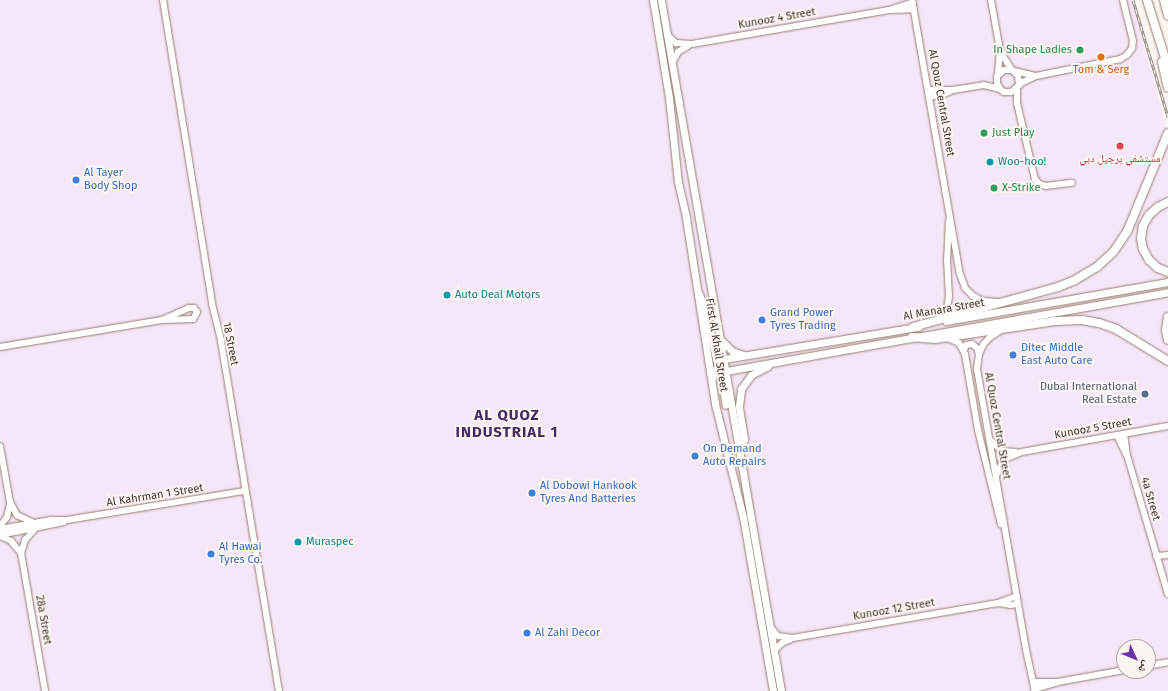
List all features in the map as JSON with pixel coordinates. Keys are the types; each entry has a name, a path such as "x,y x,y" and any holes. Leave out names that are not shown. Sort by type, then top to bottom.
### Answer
{"highway":[{"path":"1147,0 1168,68"},
{"path":"1164,0 1168,15"},
{"path":"1156,29 1168,87"},
{"path":"913,327 1066,284 1091,272 1109,257 1127,232 1168,134"},
{"path":"1168,202 1158,207 1149,215 1143,226 1141,238 1143,249 1149,260 1158,268 1168,272"},
{"path":"1168,317 1166,330 1168,340"},
{"path":"912,337 938,338 1064,320 1091,322 1108,326 1124,333 1168,361"}],"main road":[{"name":"First Al Khail Street","path":"653,0 669,98 678,182 686,218 711,380 720,428 743,517 773,691"},
{"name":"First Al Khail Street","path":"661,0 781,691"},
{"name":"Al Manara Street","path":"724,359 1168,282"},
{"path":"696,289 705,308 718,365 726,371"},
{"name":"Al Manara Street","path":"726,371 1168,292"},
{"path":"720,339 732,350 747,355"},
{"path":"711,380 718,365 724,359"},
{"path":"740,449 744,439 739,406 741,389 751,376 773,363"},
{"path":"714,372 718,372 721,377 732,435 740,449"}],"street":[{"name":"18 Street","path":"163,0 279,691"},
{"path":"991,0 1000,50 996,83 1018,108"},
{"path":"929,93 939,95 953,90 980,86 1011,92 1018,86 1036,76 1120,59 1129,53 1133,45 1133,37 1123,0"},
{"name":"Kunooz 4 Street","path":"889,10 913,1"},
{"name":"Al Qouz Central Street","path":"913,1 960,274 965,288 980,300 1002,302"},
{"name":"Kunooz 4 Street","path":"667,35 676,43 692,44 889,10 914,9"},
{"name":"Kunooz 4 Street","path":"672,63 681,49 692,44"},
{"path":"1000,50 1019,79 1018,108 1035,179 1039,184 1046,186 1072,183"},
{"path":"980,86 1004,70 1013,70 1036,76"},
{"name":"Al Qouz Central Street","path":"941,318 947,308 949,297 946,262 950,209"},
{"path":"0,347 162,320 193,319 197,312 194,308 189,308 162,320"},
{"path":"978,354 989,338 1006,328"},
{"path":"938,338 954,340 964,350 966,345 972,344 977,348 978,354"},
{"name":"Al Quoz Central Street","path":"964,350 983,455 1001,523 1008,540"},
{"name":"Al Quoz Central Street","path":"978,354 978,374 1034,687"},
{"name":"Kunooz 5 Street","path":"996,476 1003,460 1022,452 1168,426"},
{"name":"4a Street","path":"1121,435 1168,594"},
{"name":"Kunooz 5 Street","path":"989,438 1002,450 1022,452"},
{"path":"0,446 10,502 20,518 36,525 24,540 21,553"},
{"name":"Al Kahrman 1 Street","path":"0,527 36,525 245,491"},
{"path":"0,527 7,517 10,502"},
{"name":"Al Kahrman 1 Street","path":"0,536 36,525"},
{"path":"0,536 11,541 21,553"},
{"name":"28a Street","path":"21,553 45,691"},
{"path":"1157,558 1168,555"},
{"path":"1157,558 1168,558"},
{"name":"Kunooz 12 Street","path":"774,651 782,643 792,638 998,603 1017,596"},
{"name":"Kunooz 12 Street","path":"998,603 1010,605 1018,604"},
{"name":"Kunooz 12 Street","path":"770,628 778,636 792,638"},
{"path":"1156,664 1168,662"},
{"path":"1034,687 1116,671"}],"shaded area":[{"path":"0,0 1132,0 1168,134 1168,691 0,691"}],"railway":[{"path":"1133,0 1168,117"}],"place":[{"name":"In Shape Ladies","path":"1080,50"},
{"name":"Tom & Serg","path":"1101,57"},
{"name":"Just Play","path":"984,133"},
{"name":"مستشفي برجيل دبي","path":"1120,146"},
{"name":"Woo-hoo!","path":"990,162"},
{"name":"Al Tayer Body Shop","path":"76,180"},
{"name":"X-Strike","path":"994,188"},
{"name":"Auto Deal Motors","path":"447,295"},
{"name":"Grand Power Tyres Trading","path":"762,320"},
{"name":"Ditec Middle East Auto Care","path":"1013,355"},
{"name":"Dubai International Real Estate","path":"1145,394"},
{"name":"On Demand Auto Repairs","path":"695,456"},
{"name":"Al Dobowi Hankook Tyres And Batteries","path":"532,493"},
{"name":"Muraspec","path":"298,542"},
{"name":"Al Hawai Tyres Co.","path":"211,554"},
{"name":"Al Zahi Decor","path":"527,633"}],"district":[{"name":"AL QUOZ INDUSTRIAL 1","path":"507,424"}]}
